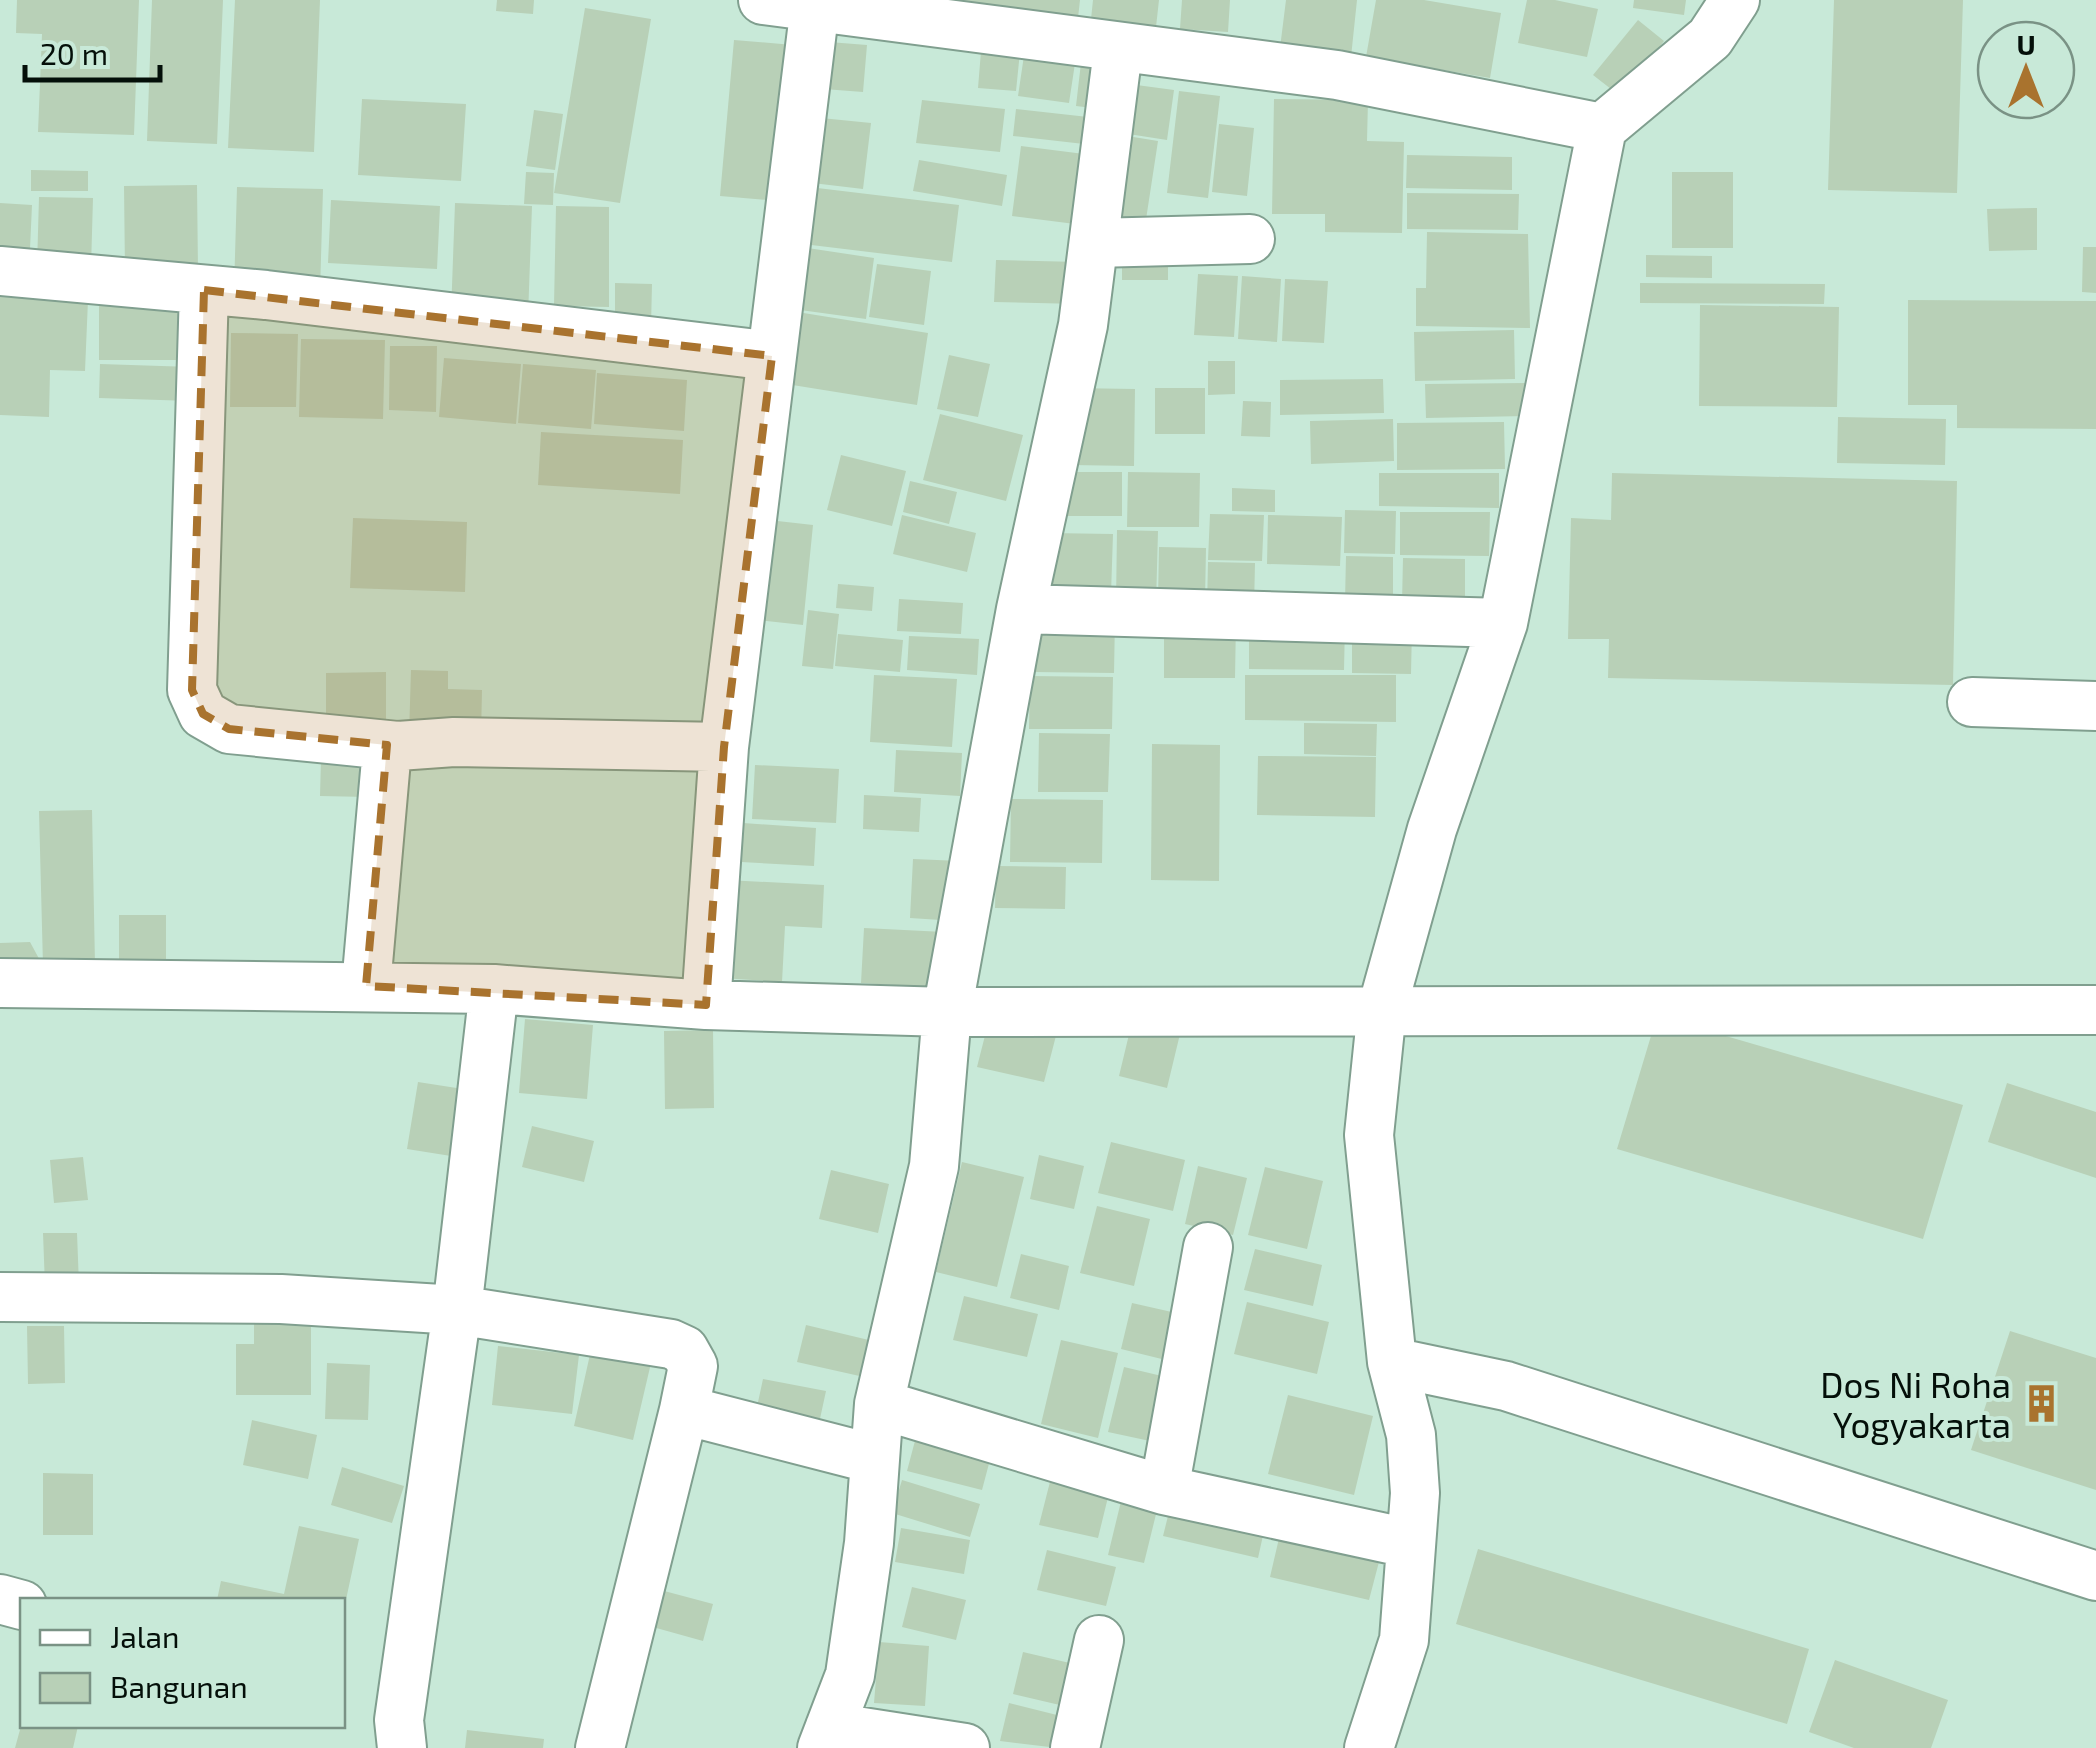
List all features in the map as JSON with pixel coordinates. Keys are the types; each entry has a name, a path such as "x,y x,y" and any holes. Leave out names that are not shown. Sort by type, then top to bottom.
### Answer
{"street":[{"path":"763,0 1337,76 1602,128"},
{"path":"1370,1748 1404,1640 1408,1543 1415,1493 1412,1434 1392,1362 1370,1135 1382,1009 1432,829 1503,623 1602,128 1710,38 1735,0"},
{"path":"706,1005 724,747 814,6"},
{"path":"965,1748 826,1738 850,1675 868,1544 879,1404 934,1166 947,1012 1020,609 1083,326 1118,50"},
{"path":"1094,243 1250,239"},
{"path":"0,271 204,290 772,356"},
{"path":"204,290 192,690 203,714 229,730 398,746 454,742 724,747"},
{"path":"1020,609 1503,623"},
{"path":"1972,702 2096,706"},
{"path":"366,986 386,760 398,746"},
{"path":"0,983 494,989 706,1005 947,1012 2096,1010"},
{"path":"402,1748 399,1720 457,1310 494,989"},
{"path":"1164,1490 1208,1247"},
{"path":"0,1297 281,1298 457,1310 671,1344 684,1350 693,1366 684,1410 600,1748"},
{"path":"1392,1362 1506,1386 2096,1576"},
{"path":"879,1404 1164,1490 1408,1543"},
{"path":"684,1410 874,1458"},
{"path":"1075,1748 1099,1640"}],"highlighted area":[{"path":"204,290 772,356 724,747 706,1005 366,986 387,745 229,729 203,714 192,690"}],"building":[{"path":"17,0 139,0 134,135 38,132 42,34 16,33"},
{"path":"152,0 223,0 217,144 147,141"},
{"path":"235,0 320,0 314,152 228,148"},
{"path":"497,0 534,0 533,14 496,11"},
{"path":"853,0 1080,0 1077,27"},
{"path":"1093,0 1159,0 1155,36 1090,29"},
{"path":"1182,0 1230,0 1228,32 1180,29"},
{"path":"1286,0 1357,0 1351,57 1280,48"},
{"path":"1376,0 1424,0 1501,13 1490,78 1366,57"},
{"path":"1527,0 1555,0 1598,9 1587,57 1518,43"},
{"path":"1634,0 1686,0 1684,15 1633,8"},
{"path":"1834,0 1963,0 1957,193 1828,190"},
{"path":"585,8 651,19 620,203 554,193"},
{"path":"1638,20 1664,41 1620,96 1593,75"},
{"path":"982,39 1021,42 1016,91 978,88"},
{"path":"734,40 793,45 779,201 720,196"},
{"path":"829,42 867,45 863,92 824,89"},
{"path":"1026,42 1077,50 1069,103 1018,96"},
{"path":"1082,54 1107,56 1101,109 1076,106"},
{"path":"1129,84 1174,90 1167,140 1122,133"},
{"path":"1179,91 1220,96 1208,198 1167,193"},
{"path":"362,99 466,104 461,181 358,175"},
{"path":"1274,99 1368,100 1367,141 1404,142 1402,233 1325,232 1325,214 1272,214"},
{"path":"922,100 1005,109 1000,152 916,143"},
{"path":"1016,109 1088,117 1084,144 1013,136"},
{"path":"534,110 563,114 555,170 526,166"},
{"path":"811,117 871,123 863,189 804,182"},
{"path":"1219,124 1254,128 1247,196 1212,192"},
{"path":"1121,135 1158,141 1145,226 1107,220"},
{"path":"1021,146 1084,154 1075,224 1012,216"},
{"path":"1407,155 1512,157 1512,190 1406,188"},
{"path":"919,160 1007,175 1002,206 913,191"},
{"path":"31,170 88,171 88,191 31,191"},
{"path":"526,172 554,173 553,205 524,204"},
{"path":"1672,172 1733,172 1733,248 1672,248"},
{"path":"197,185 198,270 125,271 124,186"},
{"path":"237,187 323,189 320,292 234,290"},
{"path":"809,187 959,205 952,262 803,244"},
{"path":"1407,193 1519,194 1518,230 1407,229"},
{"path":"39,197 93,198 91,268 37,267"},
{"path":"331,200 440,206 437,269 328,263"},
{"path":"0,203 32,205 29,271 0,269"},
{"path":"455,203 532,206 528,317 451,314"},
{"path":"556,206 609,207 609,307 554,306"},
{"path":"2037,208 2037,250 1989,251 1987,209"},
{"path":"1427,232 1528,234 1530,328 1416,326 1416,288 1426,288"},
{"path":"801,247 874,258 866,319 793,309"},
{"path":"2083,247 2096,247 2096,293 2082,292"},
{"path":"1122,253 1168,253 1168,280 1122,280"},
{"path":"1646,255 1712,256 1712,278 1646,277"},
{"path":"996,260 1080,262 1079,304 994,302"},
{"path":"877,264 931,271 924,325 869,317"},
{"path":"1198,274 1238,276 1234,337 1194,335"},
{"path":"1242,276 1281,279 1277,342 1238,339"},
{"path":"1285,279 1328,281 1324,343 1282,341"},
{"path":"615,283 652,284 651,326 615,326"},
{"path":"1640,283 1825,284 1824,304 1640,303"},
{"path":"99,296 198,297 197,360 99,360"},
{"path":"0,297 88,300 85,371 50,370 49,417 0,415"},
{"path":"1908,300 2096,301 2096,429 1957,428 1957,405 1908,405"},
{"path":"1700,305 1839,307 1837,407 1699,406"},
{"path":"791,311 928,333 917,405 780,383"},
{"path":"1514,330 1515,379 1415,381 1414,332"},
{"path":"231,333 298,334 296,407 230,407"},
{"path":"301,339 385,340 383,419 299,417"},
{"path":"390,346 437,346 436,412 389,410"},
{"path":"949,355 990,364 978,417 937,409"},
{"path":"444,358 521,364 516,424 439,417"},
{"path":"1208,361 1235,361 1235,394 1208,395"},
{"path":"100,364 192,367 191,401 99,398"},
{"path":"523,364 596,370 591,429 518,423"},
{"path":"597,373 687,380 684,431 594,424"},
{"path":"1383,379 1384,413 1280,415 1280,380"},
{"path":"1526,383 1526,416 1426,418 1425,384"},
{"path":"1072,388 1135,389 1134,466 1071,465"},
{"path":"1155,388 1205,388 1205,434 1155,434"},
{"path":"1243,401 1271,402 1270,437 1241,436"},
{"path":"940,414 1023,435 1006,501 923,480"},
{"path":"1838,417 1946,419 1945,465 1837,463"},
{"path":"1393,419 1394,461 1311,464 1310,421"},
{"path":"1504,422 1505,469 1397,470 1397,423"},
{"path":"541,432 683,440 680,494 538,485"},
{"path":"841,455 906,471 892,526 827,510"},
{"path":"1066,472 1122,472 1122,516 1066,516"},
{"path":"1128,472 1200,473 1199,527 1127,527"},
{"path":"1379,473 1499,473 1499,508 1379,506"},
{"path":"1612,473 1957,481 1953,685 1608,678 1609,639 1568,639 1571,518 1611,520"},
{"path":"910,481 957,492 949,524 903,512"},
{"path":"1232,488 1275,490 1275,512 1232,511"},
{"path":"1345,510 1396,511 1395,554 1344,553"},
{"path":"1400,512 1490,512 1489,556 1400,555"},
{"path":"1210,514 1264,515 1262,561 1208,560"},
{"path":"902,515 976,533 967,572 893,554"},
{"path":"1268,515 1342,517 1340,566 1267,564"},
{"path":"353,518 467,522 465,592 350,588"},
{"path":"759,519 813,525 803,625 749,619"},
{"path":"1117,530 1158,531 1156,604 1116,603"},
{"path":"1049,533 1113,534 1111,594 1047,592"},
{"path":"1159,547 1206,548 1205,601 1158,600"},
{"path":"1346,556 1393,557 1393,602 1345,601"},
{"path":"1403,558 1465,559 1465,604 1402,603"},
{"path":"1208,562 1255,563 1254,607 1207,606"},
{"path":"838,584 874,587 872,611 836,608"},
{"path":"899,599 963,603 961,634 897,631"},
{"path":"808,610 839,614 833,669 802,666"},
{"path":"1034,616 1115,618 1114,673 1033,672"},
{"path":"1164,621 1236,621 1235,678 1164,678"},
{"path":"1249,623 1345,624 1344,670 1249,669"},
{"path":"1352,627 1412,627 1411,674 1352,673"},
{"path":"838,634 903,640 900,672 835,666"},
{"path":"909,636 979,639 977,675 907,670"},
{"path":"411,670 448,671 448,689 482,690 481,736 409,735"},
{"path":"386,672 386,721 326,723 326,673"},
{"path":"874,675 957,679 952,747 870,742"},
{"path":"1245,675 1396,675 1396,722 1245,720"},
{"path":"1030,676 1113,677 1112,729 1029,729"},
{"path":"1304,723 1377,724 1376,756 1304,754"},
{"path":"1039,733 1110,734 1108,792 1038,792"},
{"path":"1152,744 1220,745 1219,881 1151,880"},
{"path":"896,750 962,753 960,796 894,792"},
{"path":"1258,756 1376,757 1375,817 1257,815"},
{"path":"321,759 369,759 368,797 320,796"},
{"path":"755,765 839,769 836,823 752,819"},
{"path":"864,795 921,798 919,832 863,829"},
{"path":"1011,799 1103,800 1102,863 1010,862"},
{"path":"92,810 95,965 43,966 39,811"},
{"path":"743,823 816,828 814,866 741,862"},
{"path":"913,859 960,861 956,921 910,918"},
{"path":"996,866 1066,867 1065,909 995,908"},
{"path":"726,880 824,885 822,928 785,926 782,982 721,978"},
{"path":"119,915 166,915 166,965 119,965"},
{"path":"864,928 944,932 941,988 861,983"},
{"path":"30,942 43,966 0,968 0,943"},
{"path":"991,1012 1058,1028 1044,1082 977,1067"},
{"path":"1657,1016 1963,1105 1923,1239 1617,1149"},
{"path":"525,1019 593,1025 587,1099 519,1093"},
{"path":"1132,1022 1180,1034 1167,1088 1119,1076"},
{"path":"713,1030 714,1108 665,1109 664,1031"},
{"path":"418,1082 463,1089 451,1156 407,1149"},
{"path":"2007,1083 2096,1112 2096,1178 1988,1142"},
{"path":"532,1126 594,1141 584,1182 522,1167"},
{"path":"1111,1142 1185,1160 1173,1211 1098,1193"},
{"path":"1039,1155 1084,1166 1074,1209 1030,1199"},
{"path":"83,1157 88,1200 54,1203 50,1160"},
{"path":"962,1162 1024,1177 997,1287 936,1272"},
{"path":"1198,1166 1247,1178 1233,1235 1185,1224"},
{"path":"1265,1167 1323,1181 1307,1249 1248,1235"},
{"path":"831,1170 889,1184 878,1233 819,1219"},
{"path":"1097,1206 1150,1219 1134,1286 1080,1273"},
{"path":"43,1233 77,1233 79,1285 45,1286"},
{"path":"1255,1249 1322,1265 1313,1306 1244,1290"},
{"path":"1021,1254 1069,1266 1059,1310 1010,1298"},
{"path":"964,1296 1038,1314 1027,1357 953,1340"},
{"path":"1247,1302 1329,1322 1317,1374 1234,1354"},
{"path":"1132,1303 1185,1315 1174,1362 1121,1349"},
{"path":"254,1324 311,1324 311,1395 236,1395 236,1344 254,1344"},
{"path":"806,1325 873,1341 864,1377 797,1362"},
{"path":"27,1326 64,1326 65,1383 28,1384"},
{"name":"Dos Ni Roha Yogyakarta","path":"2010,1331 2096,1358 2096,1490 1971,1450"},
{"path":"1061,1340 1118,1353 1098,1438 1041,1424"},
{"path":"498,1346 579,1355 572,1414 492,1405"},
{"path":"591,1350 651,1363 633,1440 574,1426"},
{"path":"327,1363 370,1365 368,1420 325,1419"},
{"path":"1124,1367 1166,1377 1150,1441 1108,1432"},
{"path":"763,1379 826,1391 818,1428 755,1416"},
{"path":"1288,1395 1373,1416 1354,1495 1268,1474"},
{"path":"252,1420 317,1435 308,1479 243,1465"},
{"path":"916,1437 991,1456 982,1490 907,1471"},
{"path":"342,1467 404,1486 392,1523 331,1505"},
{"path":"43,1473 93,1474 93,1535 43,1535"},
{"path":"1052,1474 1110,1489 1098,1538 1039,1525"},
{"path":"902,1480 980,1504 970,1537 892,1513"},
{"path":"1123,1493 1159,1502 1144,1563 1108,1555"},
{"path":"1170,1508 1264,1531 1258,1558 1163,1536"},
{"path":"299,1526 359,1539 345,1604 345,1598 217,1598 221,1581 284,1594"},
{"path":"901,1528 970,1540 964,1574 895,1562"},
{"path":"1280,1534 1380,1558 1369,1600 1270,1577"},
{"path":"1478,1549 1809,1649 1787,1724 1456,1624"},
{"path":"1047,1550 1116,1567 1106,1606 1037,1590"},
{"path":"912,1587 966,1600 956,1640 902,1627"},
{"path":"653,1588 713,1604 703,1641 642,1624"},
{"path":"879,1642 929,1646 925,1706 874,1703"},
{"path":"1023,1652 1074,1664 1064,1706 1013,1694"},
{"path":"1835,1660 1948,1700 1931,1748 1854,1748 1809,1732"},
{"path":"1009,1703 1065,1717 1058,1748 1000,1741"},
{"path":"20,1728 78,1728 73,1748 15,1748"},
{"path":"467,1730 544,1739 543,1748 465,1748"}],"place":[{"name":"Dos Ni Roha Yogyakarta","path":"2041,1404"}]}
